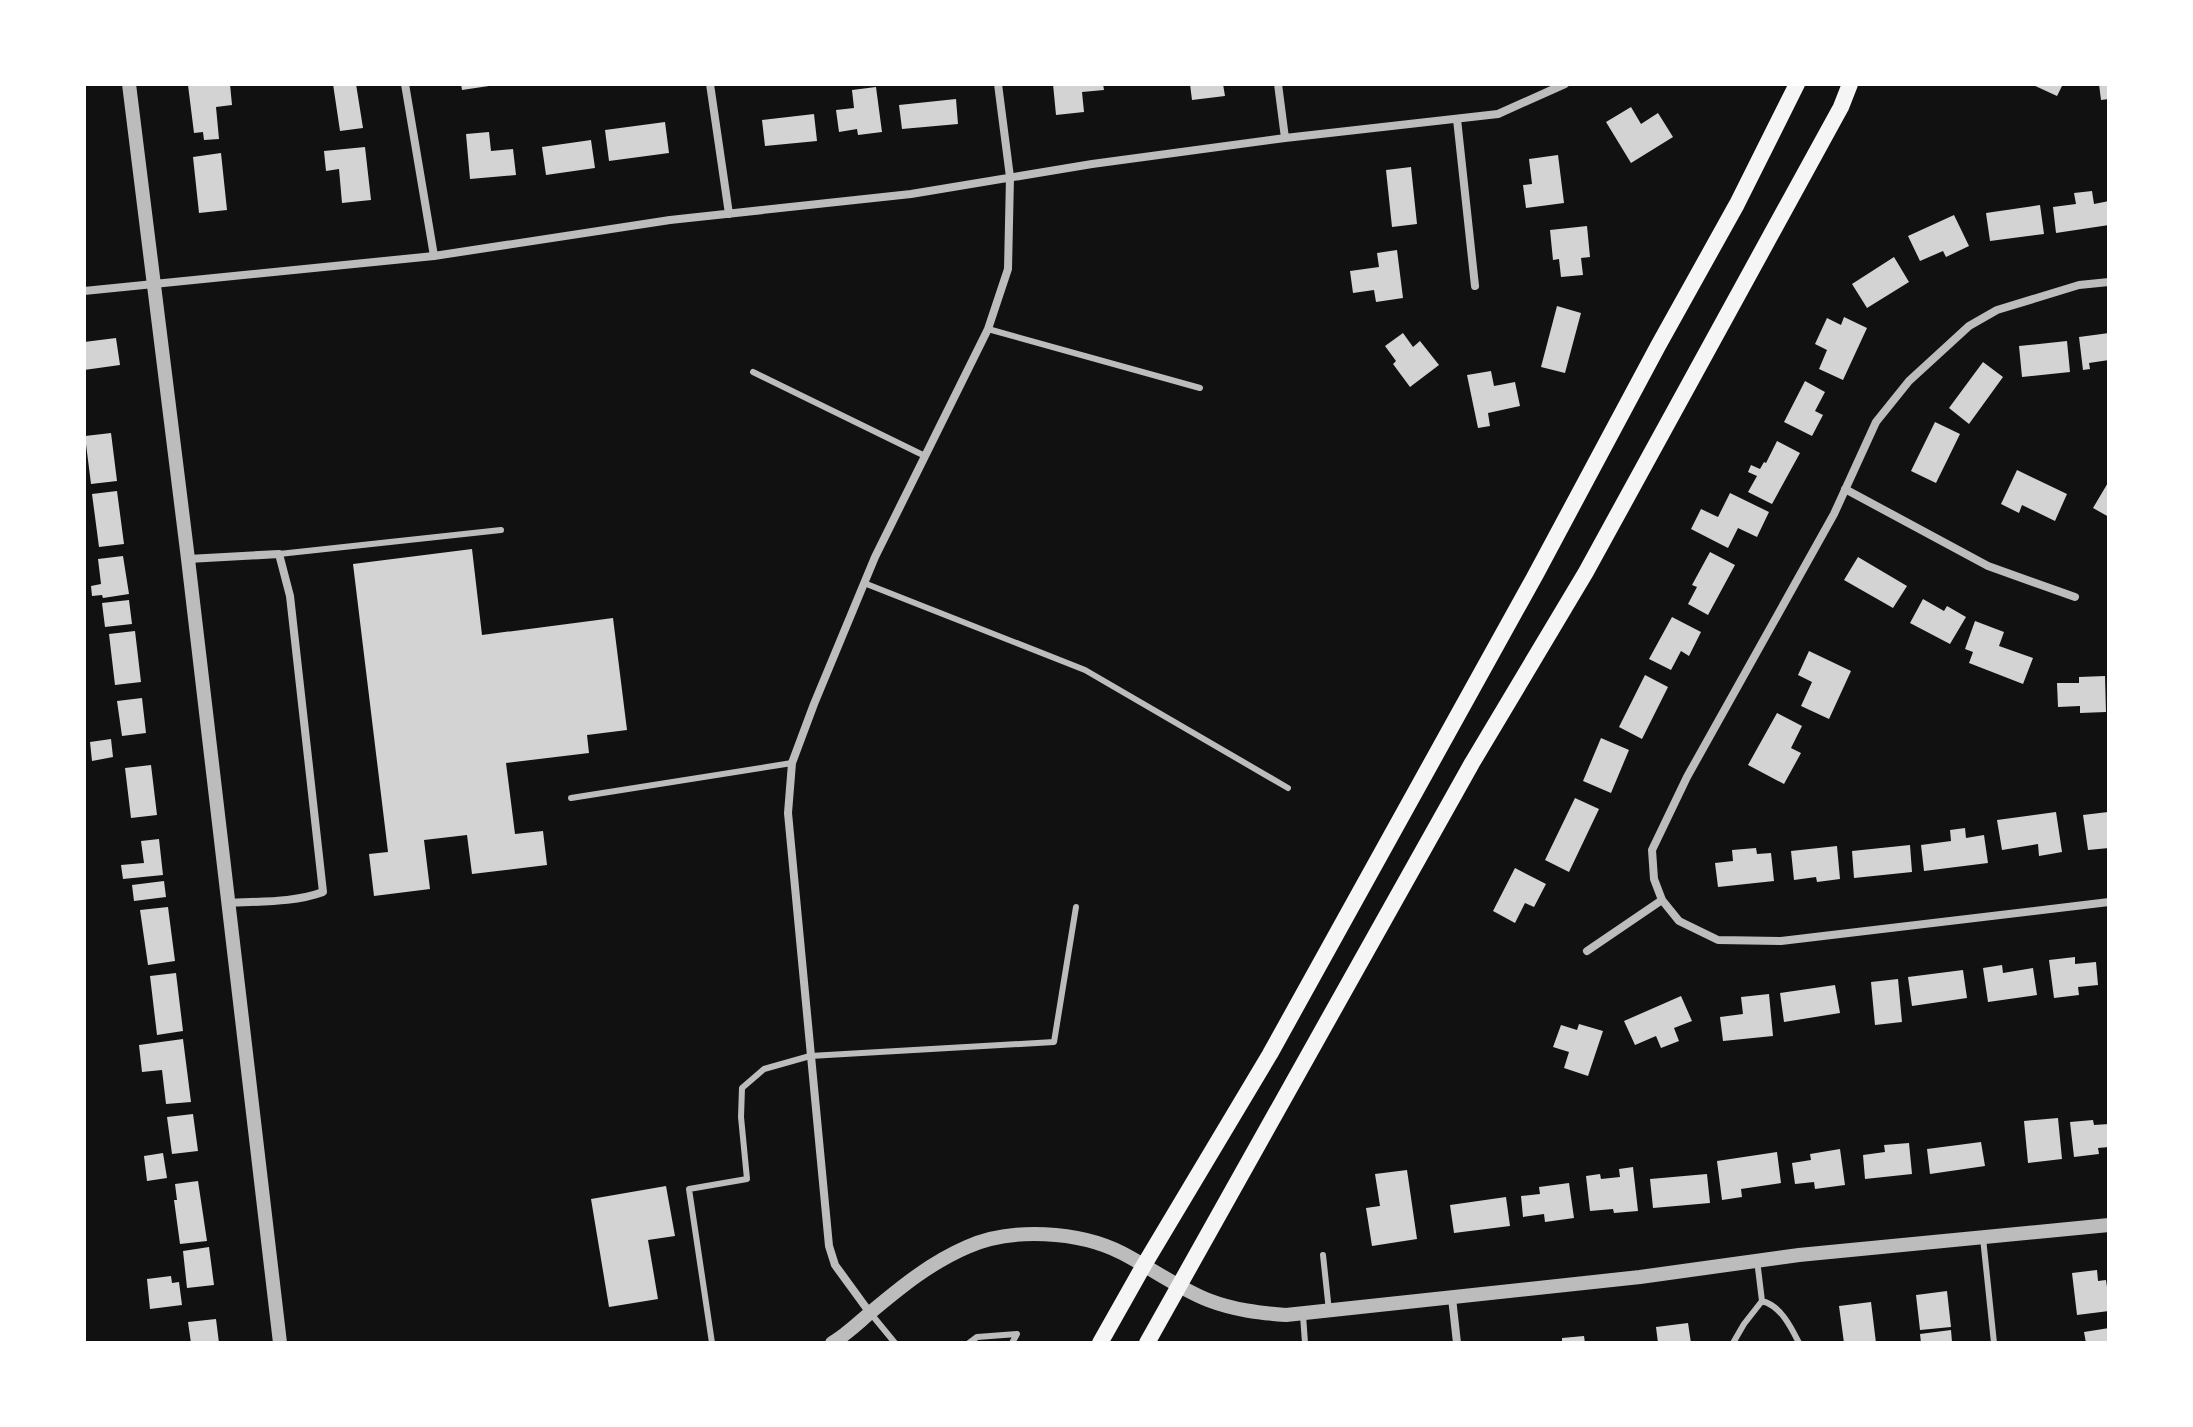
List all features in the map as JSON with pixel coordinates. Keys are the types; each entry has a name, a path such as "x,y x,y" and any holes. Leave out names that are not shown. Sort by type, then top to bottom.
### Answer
{"main road":[{"path":"1100,1343 1270,1054 1536,574 1737,204 1797,84"},
{"path":"1147,1343 1465,776 1586,572 1841,107 1850,84"}],"street":[{"path":"129,84 280,1343"},
{"path":"405,84 434,256"},
{"path":"710,84 729,214"},
{"path":"870,1313 835,1265 829,1246 788,813 792,763 864,583 988,329 1008,269 1010,177 998,84"},
{"path":"1278,84 1285,138"},
{"path":"84,291 434,256 670,220 911,194 1285,138 1498,114 1565,84"},
{"path":"1457,119 1475,286"},
{"path":"2109,282 2079,285 1997,310 1969,326 1909,381 1876,422 1834,514 1687,777 1652,850 1654,879 1662,900 1679,921 1718,940 1781,941 2109,902"},
{"path":"1845,489 1988,566 2075,597"},
{"path":"188,559 279,554 290,596 323,892 308,898 228,903"},
{"path":"1587,951 1662,900"},
{"path":"832,1343 921,1272 946,1256 972,1244 1029,1234 1083,1239 1118,1251 1179,1286 1233,1308 1259,1313 1303,1314 1640,1277 1799,1255 2109,1225"},
{"path":"1452,1298 1457,1343"}],"lane":[{"path":"988,329 1200,388"},
{"path":"753,372 925,456"},
{"path":"279,554 501,530"},
{"path":"864,583 1085,670 1288,788"},
{"path":"571,798 792,763"},
{"path":"712,1343 689,1189 747,1179 741,1117 742,1088 764,1069 810,1056 1054,1042 1076,907"},
{"path":"1983,1238 1994,1343"},
{"path":"1323,1255 1329,1311"},
{"path":"1733,1343 1762,1301 1757,1260"},
{"path":"1762,1301 1771,1304 1788,1321 1799,1343"},
{"path":"870,1313 895,1343"},
{"path":"1303,1314 1305,1343"},
{"path":"969,1343 977,1337 1017,1334 1012,1343"}],"building":[{"path":"230,84 232,105 216,107 219,139 204,140 203,132 194,133 188,85"},
{"path":"333,84 356,84 363,128 340,131"},
{"path":"461,84 488,84 489,86 462,90"},
{"path":"1053,84 1103,84 1104,90 1082,92 1084,112 1056,115"},
{"path":"1190,84 1223,84 1225,96 1192,100"},
{"path":"2031,84 2063,84 2057,96"},
{"path":"2099,84 2109,84 2109,99 2101,100"},
{"path":"876,87 882,132 858,135 857,129 839,132 836,110 854,108 852,90"},
{"path":"956,99 958,124 902,129 899,105"},
{"path":"1631,107 1641,124 1658,113 1673,137 1631,163 1606,122"},
{"path":"814,114 817,141 765,146 762,120"},
{"path":"665,122 669,153 609,161 605,130"},
{"path":"489,132 491,151 513,149 516,175 470,179 466,134"},
{"path":"591,140 595,168 546,175 542,147"},
{"path":"365,147 371,200 342,203 339,169 326,171 324,151"},
{"path":"221,153 227,210 199,213 193,157"},
{"path":"1558,155 1564,203 1526,208 1523,185 1532,184 1529,159"},
{"path":"1411,167 1417,224 1392,227 1386,170"},
{"path":"2092,191 2094,204 2109,201 2109,225 2056,233 2053,207 2076,204 2074,193"},
{"path":"2040,205 2044,234 1990,241 1986,213"},
{"path":"1954,215 1969,246 1946,257 1943,251 1920,261 1908,236"},
{"path":"1587,226 1590,257 1581,258 1583,275 1561,277 1559,259 1553,260 1550,230"},
{"path":"1397,250 1403,298 1376,302 1374,290 1353,293 1350,271 1379,267 1377,253"},
{"path":"1894,257 1909,282 1867,308 1852,284"},
{"path":"1557,306 1581,313 1565,373 1541,367"},
{"path":"1844,317 1867,328 1843,380 1819,369 1827,350 1815,344 1827,318 1841,325"},
{"path":"1403,333 1413,347 1420,341 1439,365 1410,387 1393,364 1396,361 1385,346"},
{"path":"2109,333 2109,360 2089,363 2090,369 2083,370 2079,337"},
{"path":"116,338 120,365 84,370 84,342"},
{"path":"2067,341 2070,372 2022,377 2019,346"},
{"path":"1983,362 2003,377 1969,424 1949,408"},
{"path":"1491,371 1494,386 1515,382 1520,406 1488,413 1490,426 1478,428 1467,375"},
{"path":"1805,381 1825,392 1815,411 1823,415 1812,436 1784,422"},
{"path":"1935,422 1960,434 1936,483 1911,471"},
{"path":"111,433 117,481 91,484 85,436"},
{"path":"1777,441 1800,453 1772,504 1748,492 1757,476 1748,472 1751,465 1760,469 1766,463"},
{"path":"2017,470 2067,494 2055,521 2022,505 2019,513 2001,504"},
{"path":"2109,481 2109,517 2093,508"},
{"path":"117,491 124,544 99,547 92,494"},
{"path":"1730,493 1769,512 1757,537 1738,528 1728,548 1691,529 1701,509 1718,517"},
{"path":"472,549 482,635 613,618 627,730 587,735 589,753 506,763 515,834 543,831 547,865 472,874 467,835 424,840 430,889 374,896 369,854 388,852 353,564"},
{"path":"1710,552 1735,565 1708,615 1688,604 1697,587 1692,585"},
{"path":"123,556 129,594 103,598 102,595 92,596 91,586 101,584 98,559"},
{"path":"1858,557 1907,586 1893,608 1844,580"},
{"path":"1923,599 1944,611 1947,606 1966,617 1950,644 1910,623"},
{"path":"129,600 132,624 105,627 102,603"},
{"path":"1672,617 1701,632 1689,656 1681,651 1671,670 1649,659"},
{"path":"1975,621 2004,632 1999,646 2033,658 2023,684 1969,663 1973,652 1965,649"},
{"path":"135,631 141,682 115,685 109,634"},
{"path":"1809,651 1851,671 1829,719 1801,706 1812,682 1798,675"},
{"path":"1645,675 1668,687 1642,739 1619,727"},
{"path":"2105,676 2106,712 2080,713 2080,706 2058,707 2057,683 2079,683 2079,677"},
{"path":"142,698 146,733 122,736 117,701"},
{"path":"1777,713 1802,726 1791,748 1801,753 1784,784 1748,765"},
{"path":"1601,738 1629,750 1611,793 1583,781"},
{"path":"111,739 113,757 92,761 90,742"},
{"path":"151,765 157,815 131,818 125,768"},
{"path":"1575,798 1599,809 1569,872 1545,860"},
{"path":"2056,812 2062,852 2039,856 2038,844 2002,850 1997,820"},
{"path":"2108,812 2109,848 2088,850 2083,815"},
{"path":"1965,828 1966,838 1984,835 1988,863 1924,871 1921,845 1951,841 1950,830"},
{"path":"159,839 163,875 123,879 121,865 144,863 141,841"},
{"path":"1910,845 1912,872 1854,878 1852,851"},
{"path":"1837,846 1840,879 1817,882 1816,877 1794,880 1791,851"},
{"path":"1756,848 1757,854 1771,853 1774,881 1718,887 1715,863 1733,861 1732,850"},
{"path":"1515,868 1546,884 1534,907 1525,903 1515,923 1493,911"},
{"path":"164,881 166,897 134,901 132,885"},
{"path":"168,907 175,961 148,965 140,910"},
{"path":"2075,957 2075,964 2096,962 2098,985 2078,987 2079,995 2054,998 2049,960"},
{"path":"2002,965 2003,973 2033,968 2037,995 1988,1002 1983,968"},
{"path":"1963,970 1967,998 1912,1006 1908,977"},
{"path":"176,973 183,1031 157,1035 150,976"},
{"path":"1898,979 1902,1022 1875,1025 1871,982"},
{"path":"1835,985 1840,1013 1784,1022 1780,993"},
{"path":"1769,994 1773,1036 1723,1041 1720,1017 1743,1014 1741,997"},
{"path":"1681,996 1692,1021 1674,1028 1679,1041 1661,1048 1656,1036 1635,1045 1624,1021"},
{"path":"1579,1024 1603,1031 1588,1076 1564,1068 1569,1052 1553,1047 1561,1025 1577,1030"},
{"path":"183,1039 191,1102 166,1104 162,1070 142,1072 139,1045"},
{"path":"193,1114 198,1151 172,1154 167,1117"},
{"path":"2058,1118 2062,1159 2028,1163 2024,1121"},
{"path":"2093,1120 2094,1125 2109,1124 2109,1147 2098,1148 2099,1154 2074,1157 2070,1122"},
{"path":"1981,1142 1985,1166 1930,1174 1927,1149"},
{"path":"1909,1143 1912,1174 1865,1179 1863,1155 1885,1152 1884,1145"},
{"path":"1840,1149 1845,1185 1815,1189 1814,1182 1795,1184 1792,1163 1811,1160 1810,1154"},
{"path":"1777,1152 1781,1183 1741,1189 1742,1197 1722,1200 1717,1161"},
{"path":"163,1153 167,1178 147,1181 144,1156"},
{"path":"1633,1167 1638,1211 1590,1211 1586,1176 1600,1174 1601,1179 1620,1177 1619,1169"},
{"path":"1407,1170 1417,1239 1372,1246 1366,1208 1380,1206 1375,1174"},
{"path":"1707,1174 1710,1203 1653,1208 1650,1179"},
{"path":"198,1181 207,1241 180,1244 175,1184"},
{"path":"1569,1183 1574,1218 1545,1222 1544,1214 1523,1217 1521,1196 1540,1194 1539,1187"},
{"path":"666,1186 675,1236 648,1240 658,1299 609,1307 591,1199"},
{"path":"1506,1197 1510,1226 1454,1233 1450,1205"},
{"path":"209,1247 214,1285 187,1288 183,1251"},
{"path":"2097,1270 2098,1281 2106,1280 2109,1287 2109,1311 2077,1315 2072,1273"},
{"path":"171,1276 172,1283 179,1282 182,1305 150,1309 147,1279"},
{"path":"1947,1291 1951,1327 1920,1330 1916,1295"},
{"path":"1871,1302 1876,1343 1844,1343 1839,1306"},
{"path":"216,1319 219,1343 191,1343 188,1322"},
{"path":"1688,1323 1691,1343 1658,1343 1656,1327"},
{"path":"2109,1328 2109,1343 2086,1343 2084,1332"},
{"path":"1951,1330 1952,1342 1921,1343 1920,1334"},
{"path":"1584,1336 1585,1343 1562,1343 1562,1338"}]}
